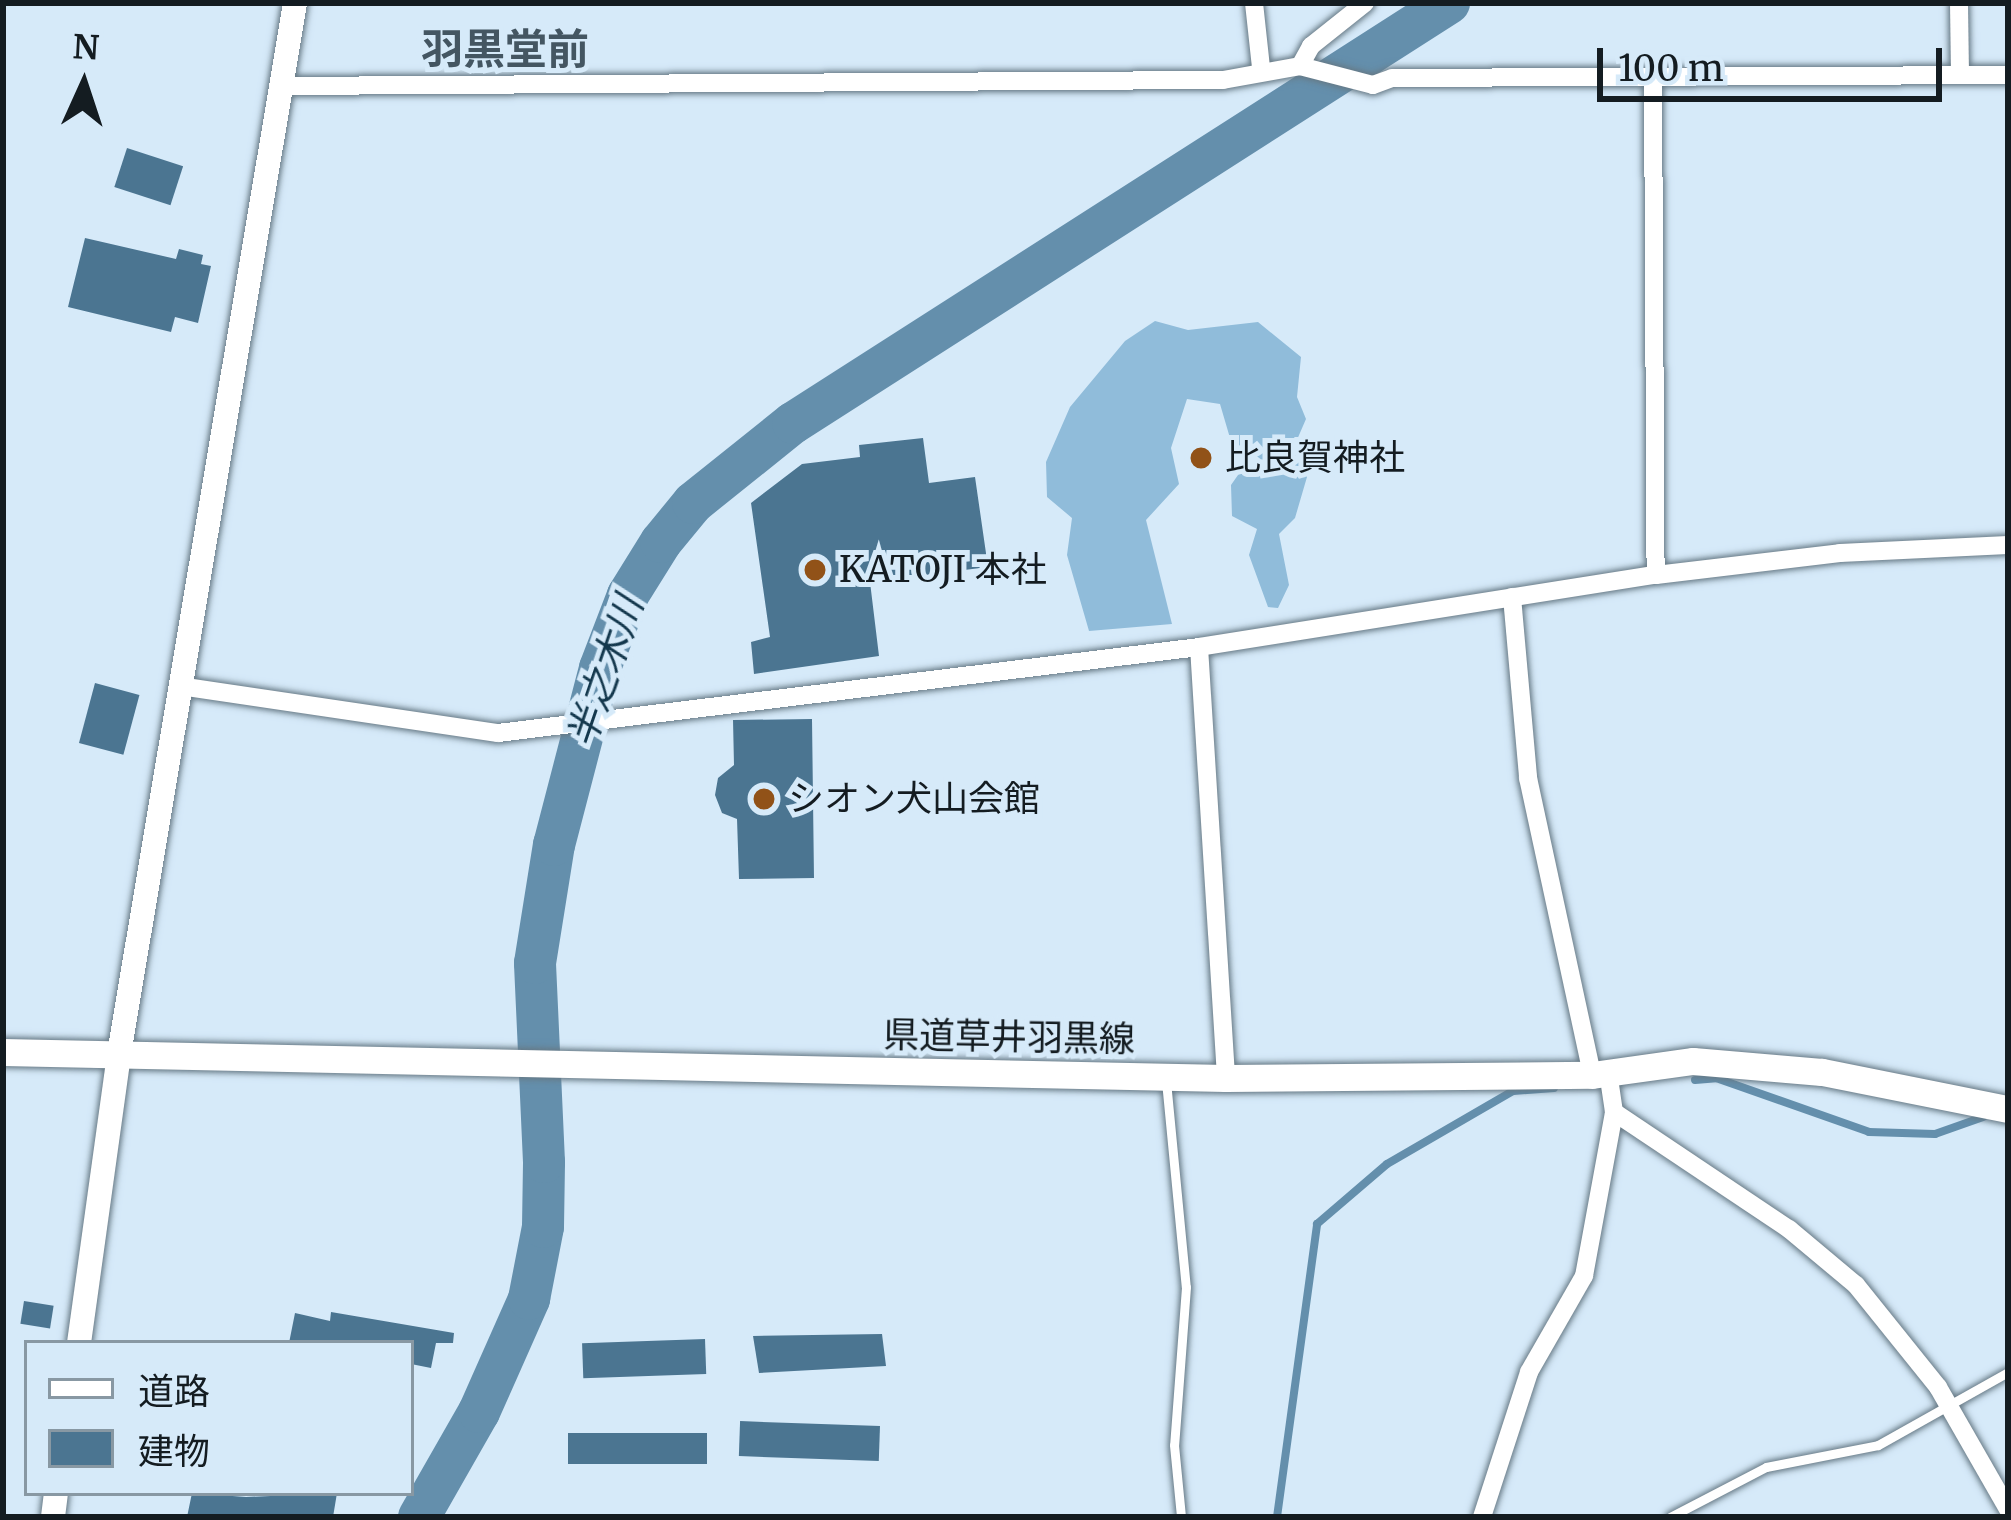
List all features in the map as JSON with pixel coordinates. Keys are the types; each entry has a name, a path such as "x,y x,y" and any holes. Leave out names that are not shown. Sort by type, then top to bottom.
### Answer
{"main road":[{"name":"県道草井羽黒線","path":"3,1052 1156,1070 1226,1078 1600,1073 1693,1061 1822,1072 2008,1109"}],"street":[{"path":"79,1340 119,1054 186,687 295,3"},
{"path":"1254,3 1261,68"},
{"path":"1300,66 1311,46 1365,3"},
{"path":"1959,3 1960,75"},
{"path":"283,86 1223,80 1261,68 1300,66 1373,85 1393,78 2008,75"},
{"path":"1653,78 1655,575"},
{"path":"186,687 458,730 606,724 1199,647 1655,575 1840,553 2008,545"},
{"path":"1485,1516 1529,1372 1584,1276 1614,1112 1600,1073 1528,778 1512,597"},
{"path":"1199,647 1226,1078"},
{"path":"1614,1112 1789,1229 1856,1285 1948,1404 2008,1509"}],"lane":[{"path":"1156,1070 1172,1091 1186,1287 1174,1445 1181,1517"},
{"path":"1670,1517 1766,1467 1878,1445 2008,1372"}],"shaded area":[{"path":"1155,321 1188,330 1258,322 1301,357 1297,397 1306,419 1293,449 1307,477 1295,518 1279,534 1289,585 1278,608 1268,607 1249,555 1257,529 1232,516 1231,485 1252,455 1230,438 1220,404 1187,399 1171,448 1179,484 1146,520 1172,624 1089,631 1067,555 1072,518 1047,497 1046,462 1070,407 1125,341"}],"building":[{"path":"127,148 183,166 170,205 114,187"},
{"path":"85,238 176,259 179,249 203,255 201,264 211,266 198,323 175,317 171,332 68,307"},
{"name":"KATOJI 本社","path":"923,438 929,483 975,477 988,567 870,582 879,656 754,674 751,642 770,637 751,503 802,464 860,457 859,445"},
{"path":"95,683 139,695 123,755 79,743"},
{"name":"シオン犬山会館","path":"812,719 814,878 739,879 737,819 722,813 715,795 718,778 734,765 733,720"},
{"path":"24,1301 54,1306 50,1328 20,1324"},
{"path":"331,1312 454,1333 453,1343 436,1343 431,1368 414,1365 414,1340 290,1340 295,1313 330,1321"},
{"path":"882,1334 886,1366 759,1373 753,1336"},
{"path":"705,1339 706,1374 583,1378 582,1343"},
{"path":"740,1421 880,1426 879,1461 739,1456"},
{"path":"568,1433 707,1433 707,1464 568,1464"},
{"path":"191,1496 336,1496 333,1517 187,1517"}],"waterway":[{"name":"半之木川","path":"419,1517 479,1412 529,1299 543,1227 535,963 554,845 600,668 628,595 661,542 693,503 793,423 1449,3"},
{"path":"1695,1080 1716,1078 1869,1132 1935,1134 1983,1117"},
{"path":"1277,1517 1317,1224 1387,1164 1513,1091 1554,1088"}],"place":[{"name":"比良賀神社","path":"1201,458"},
{"name":"KATOJI 本社","path":"815,570"},
{"name":"シオン犬山会館","path":"764,799"}],"district":[{"name":"羽黒堂前","path":"505,49"}]}
